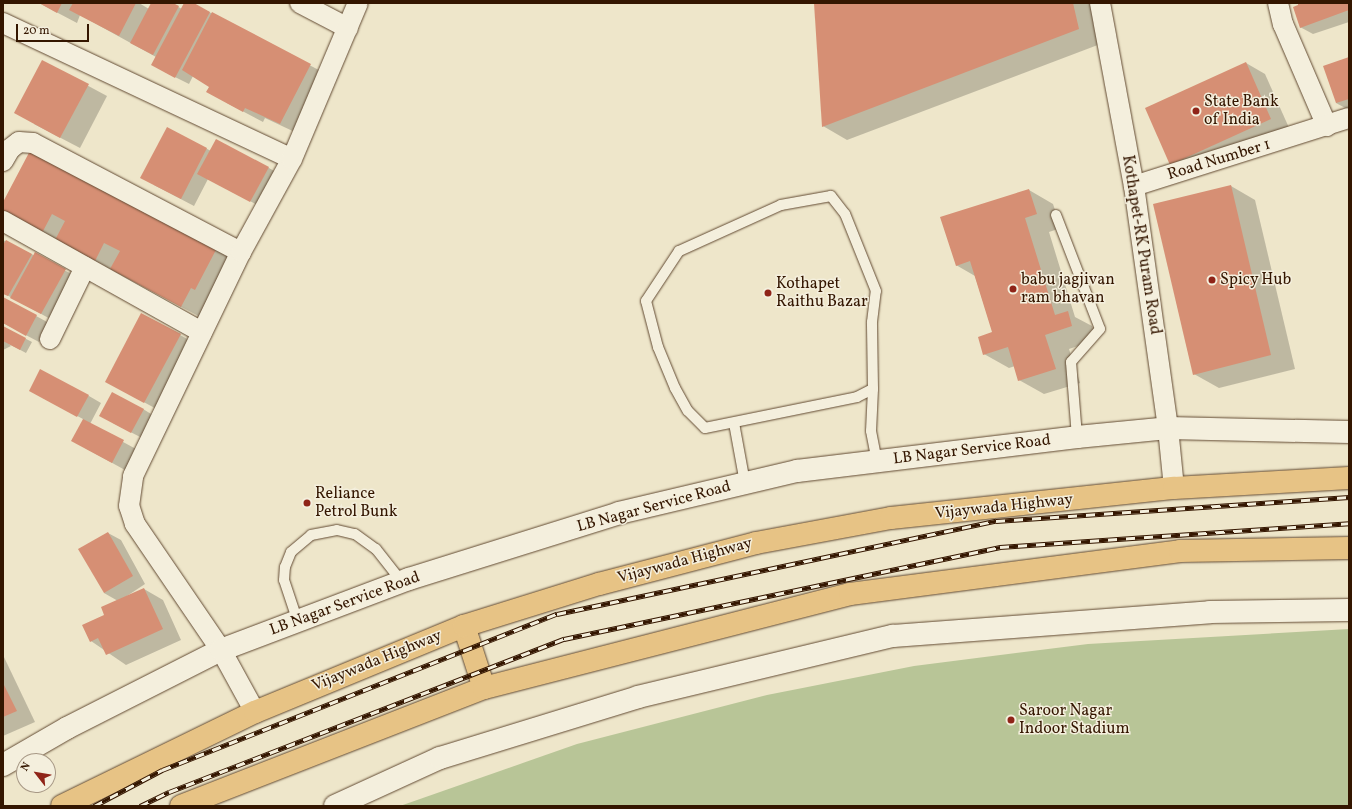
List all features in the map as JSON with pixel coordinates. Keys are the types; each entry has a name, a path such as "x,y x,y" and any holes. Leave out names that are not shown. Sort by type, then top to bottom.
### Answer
{"highway":[{"name":"Vijaywada Highway","path":"62,806 255,712 464,626 599,584 756,542 891,518 1174,488 1349,478"},
{"path":"181,806 484,688 850,594 1180,551 1349,548"},
{"path":"464,626 484,688"}],"street":[{"path":"300,3 348,28"},
{"path":"255,712 221,650 135,524 130,506 133,476 241,252 292,159 358,3"},
{"name":"Kothapet-RK Puram Road","path":"1100,3 1134,186 1168,428 1174,488"},
{"path":"1278,3 1283,24 1327,126"},
{"path":"3,23 292,159"},
{"name":"Road Number 1","path":"1134,186 1349,118"},
{"path":"3,161 10,149 19,142 33,143 241,252"},
{"path":"3,221 202,332"},
{"path":"50,339 85,267"},
{"name":"LB Nagar Service Road","path":"3,765 67,728 221,650 402,582 619,513 797,471 1077,437 1168,428 1349,432"},
{"path":"335,806 440,758 630,700 893,636 1210,612 1349,610"}],"lane":[{"path":"872,389 857,397 705,428 688,411 675,388 658,347 646,301 679,251 781,206 831,196 845,214 876,291 872,322 872,389 871,431 878,461"},
{"path":"1056,215 1100,329 1070,362 1077,437"},
{"path":"734,423 745,483"},
{"path":"298,622 284,580 286,567 291,552 312,535 337,530 355,534 376,548 402,582"}],"green space":[{"name":"Saroor Nagar Indoor Stadium","path":"1349,629 1349,806 400,806 577,744 767,695 914,666 1088,644"}],"building":[{"path":"39,3 62,3 57,13"},
{"path":"73,3 136,3 119,36 69,10"},
{"path":"151,3 173,3 179,6 153,55 130,43"},
{"path":"184,3 194,3 210,12 175,78 151,65"},
{"path":"814,3 1073,3 1079,29 822,127"},
{"path":"1298,3 1349,3 1349,10 1300,28 1293,7 1298,5"},
{"path":"212,12 311,64 280,124 245,108 243,112 206,92 209,87 182,70"},
{"path":"1349,57 1349,99 1336,103 1323,66"},
{"path":"42,60 89,84 60,138 14,113"},
{"path":"1246,62 1271,119 1170,165 1145,108"},
{"path":"167,127 207,148 181,199 140,178"},
{"path":"216,139 269,167 250,202 197,174"},
{"path":"32,147 218,246 195,290 191,288 181,307 110,269 120,251 104,243 95,261 55,240 65,221 52,214 42,233 3,212 3,202"},
{"name":"Spicy Hub","path":"1231,185 1271,355 1193,375 1153,204"},
{"name":"babu jagjivan ram bhavan","path":"1029,189 1037,214 1025,218 1055,315 1068,311 1072,326 1045,335 1056,369 1018,381 1008,347 983,355 978,337 992,332 970,261 956,266 940,217"},
{"path":"6,240 32,254 8,296 3,294 3,245"},
{"path":"35,252 66,269 41,314 10,298"},
{"path":"3,297 37,315 26,336 3,323"},
{"path":"141,313 181,334 144,403 105,382"},
{"path":"3,326 26,338 20,350 3,341"},
{"path":"40,369 89,395 77,417 29,391"},
{"path":"112,392 144,409 131,433 99,416"},
{"path":"83,419 124,440 112,463 71,441"},
{"path":"108,532 133,576 104,593 78,549"},
{"path":"144,588 163,629 106,655 98,638 90,642 82,625 104,615 101,607"},
{"path":"3,683 17,711 3,717"}],"railway":[{"path":"94,806 162,770 557,614 996,521 1349,497"},
{"path":"140,806 169,792 564,639 1000,547 1349,523"}],"place":[{"name":"State Bank of India","path":"1196,111"},
{"name":"Spicy Hub","path":"1212,280"},
{"name":"babu jagjivan ram bhavan","path":"1013,289"},
{"name":"Kothapet Raithu Bazar","path":"768,293"},
{"name":"Reliance Petrol Bunk","path":"307,503"},
{"name":"Saroor Nagar Indoor Stadium","path":"1011,720"}]}
